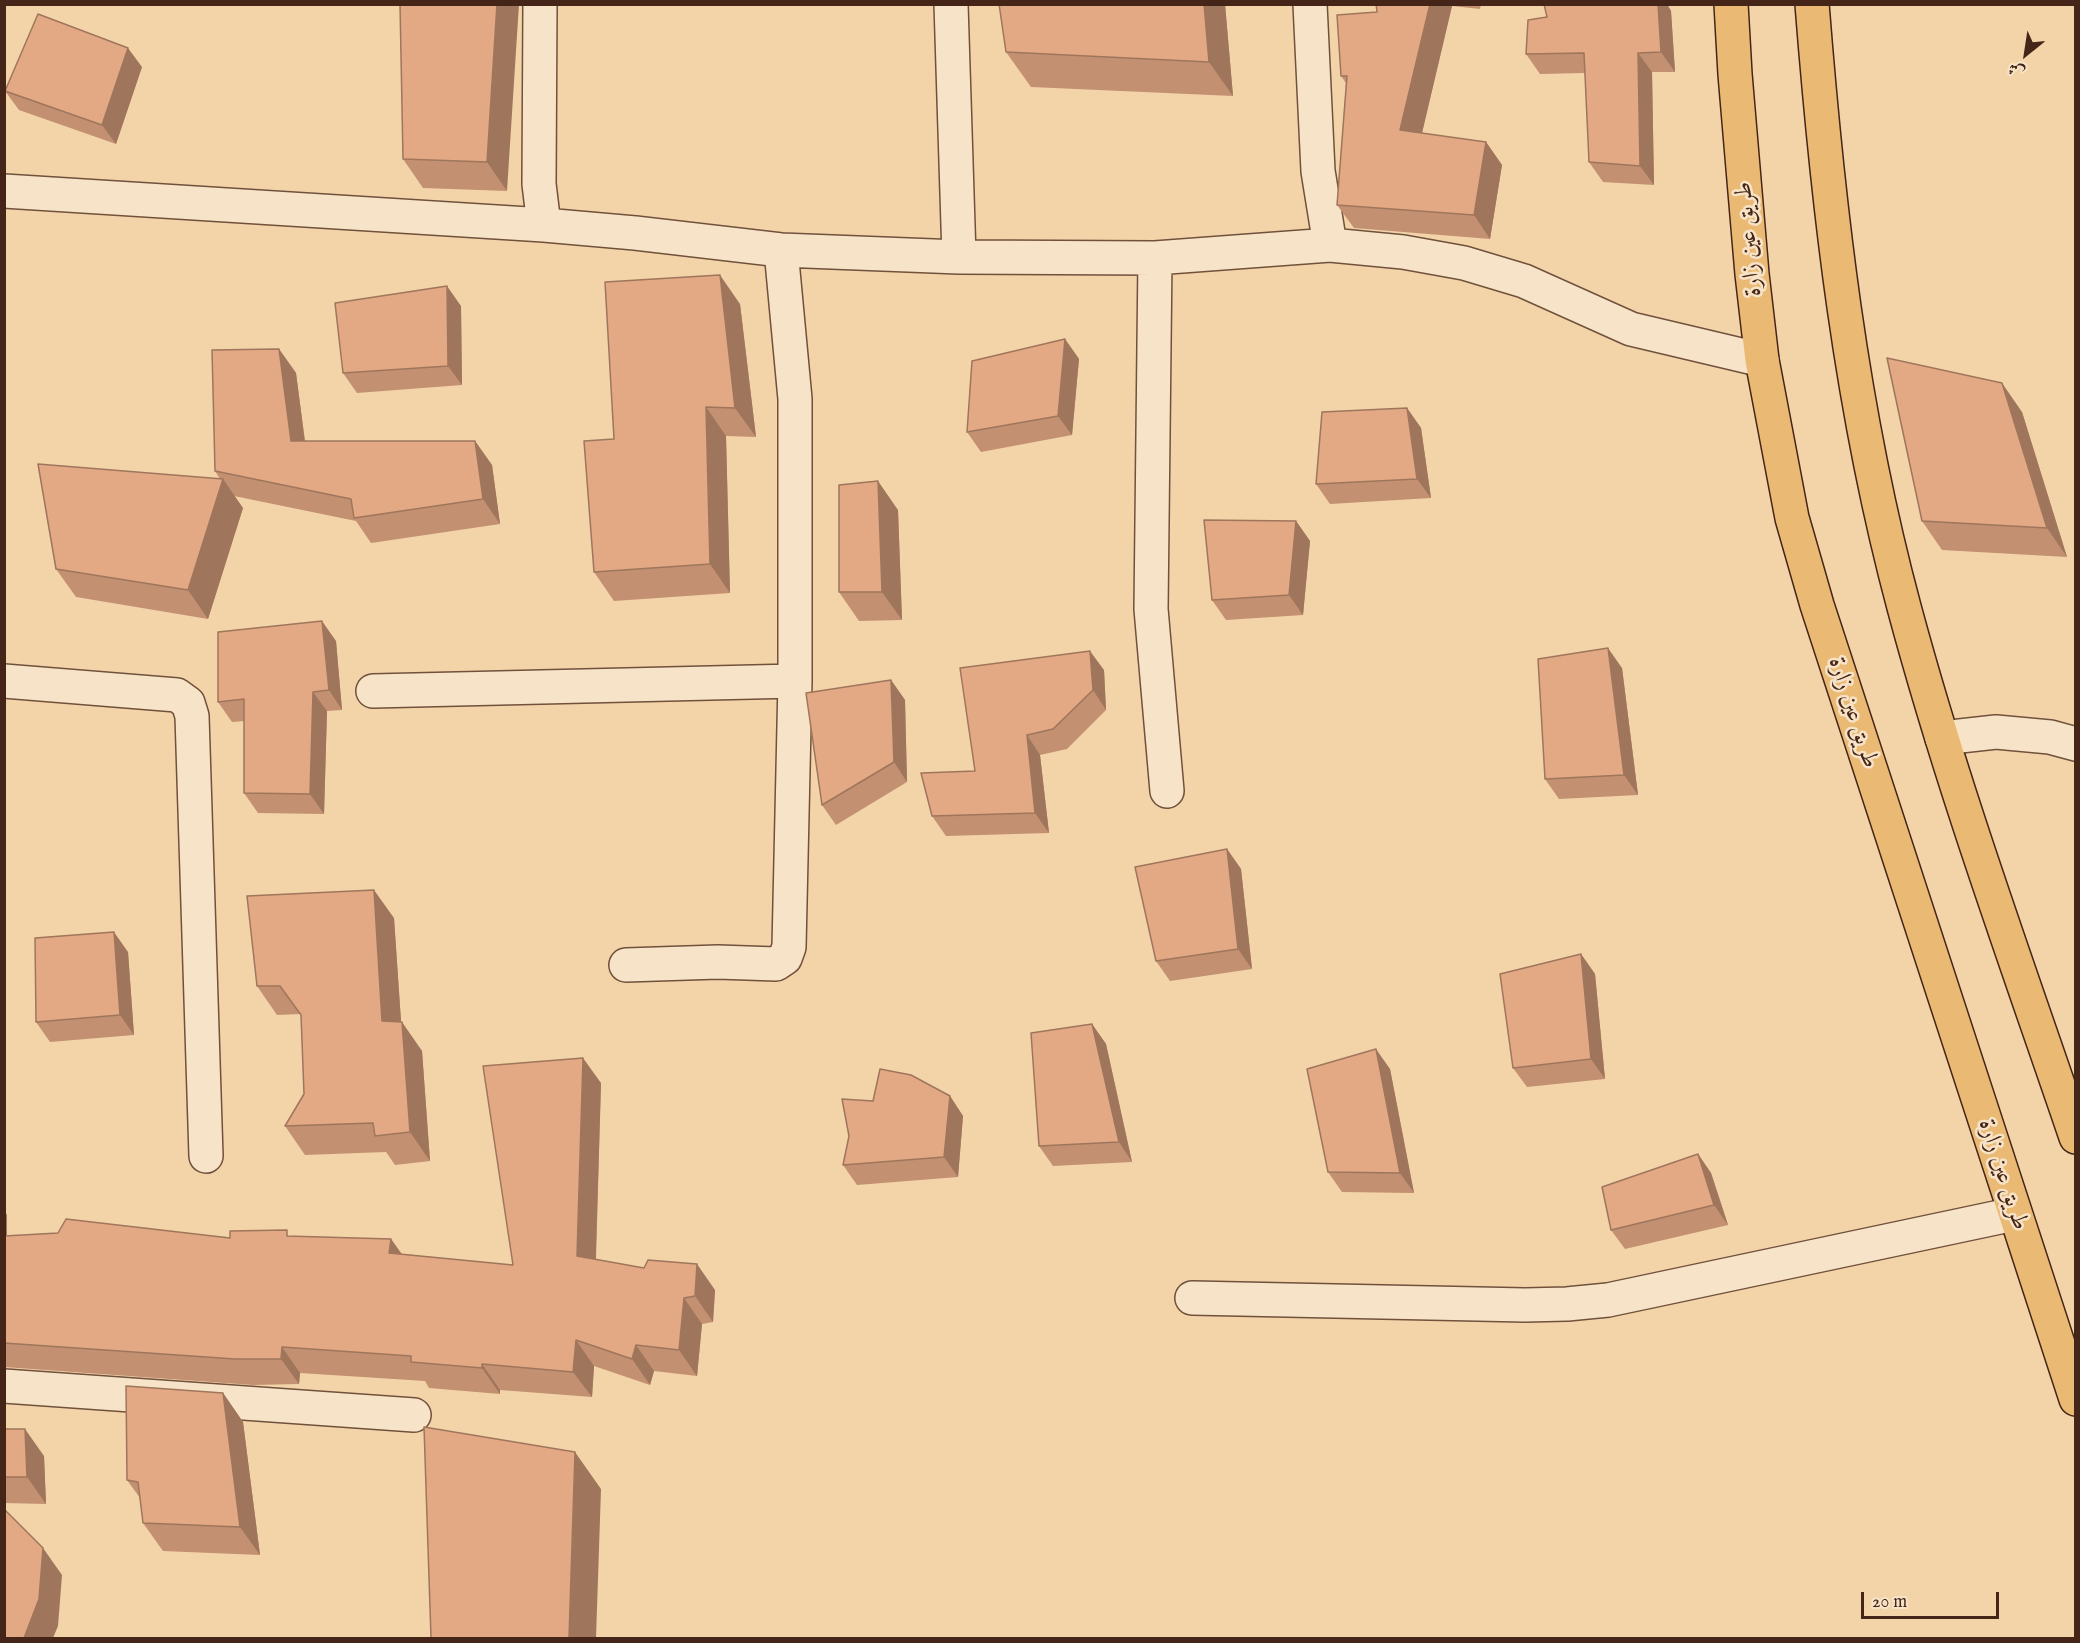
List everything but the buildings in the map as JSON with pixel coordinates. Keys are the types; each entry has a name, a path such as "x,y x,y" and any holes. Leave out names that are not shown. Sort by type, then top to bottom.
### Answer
{"main road":[{"name":"طريق عين زارة","path":"1731,4 1752,274 1762,360 1792,518 1817,605 2076,1399"},
{"path":"1812,4 1834,238 1852,361 1876,488 1903,606 1942,738 2076,1137"}],"street":[{"path":"540,4 539,184 544,225"},
{"path":"951,4 959,257"},
{"path":"1310,4 1317,171 1330,245"},
{"path":"4,191 544,225 781,250 959,257 1155,258 1330,245 1403,252 1464,263 1524,282 1631,329 1762,360"},
{"path":"626,964 718,962 776,964 785,958 789,947 795,681 795,399 781,250"},
{"path":"1155,258 1151,609 1167,791"},
{"path":"4,681 177,695 188,703 192,716 206,1156"},
{"path":"373,691 795,681"},
{"path":"1942,738 1996,732 2050,737 2076,744"},
{"path":"1192,1298 1513,1305 1608,1300 2014,1214"},
{"path":"4,1386 414,1414"}]}
